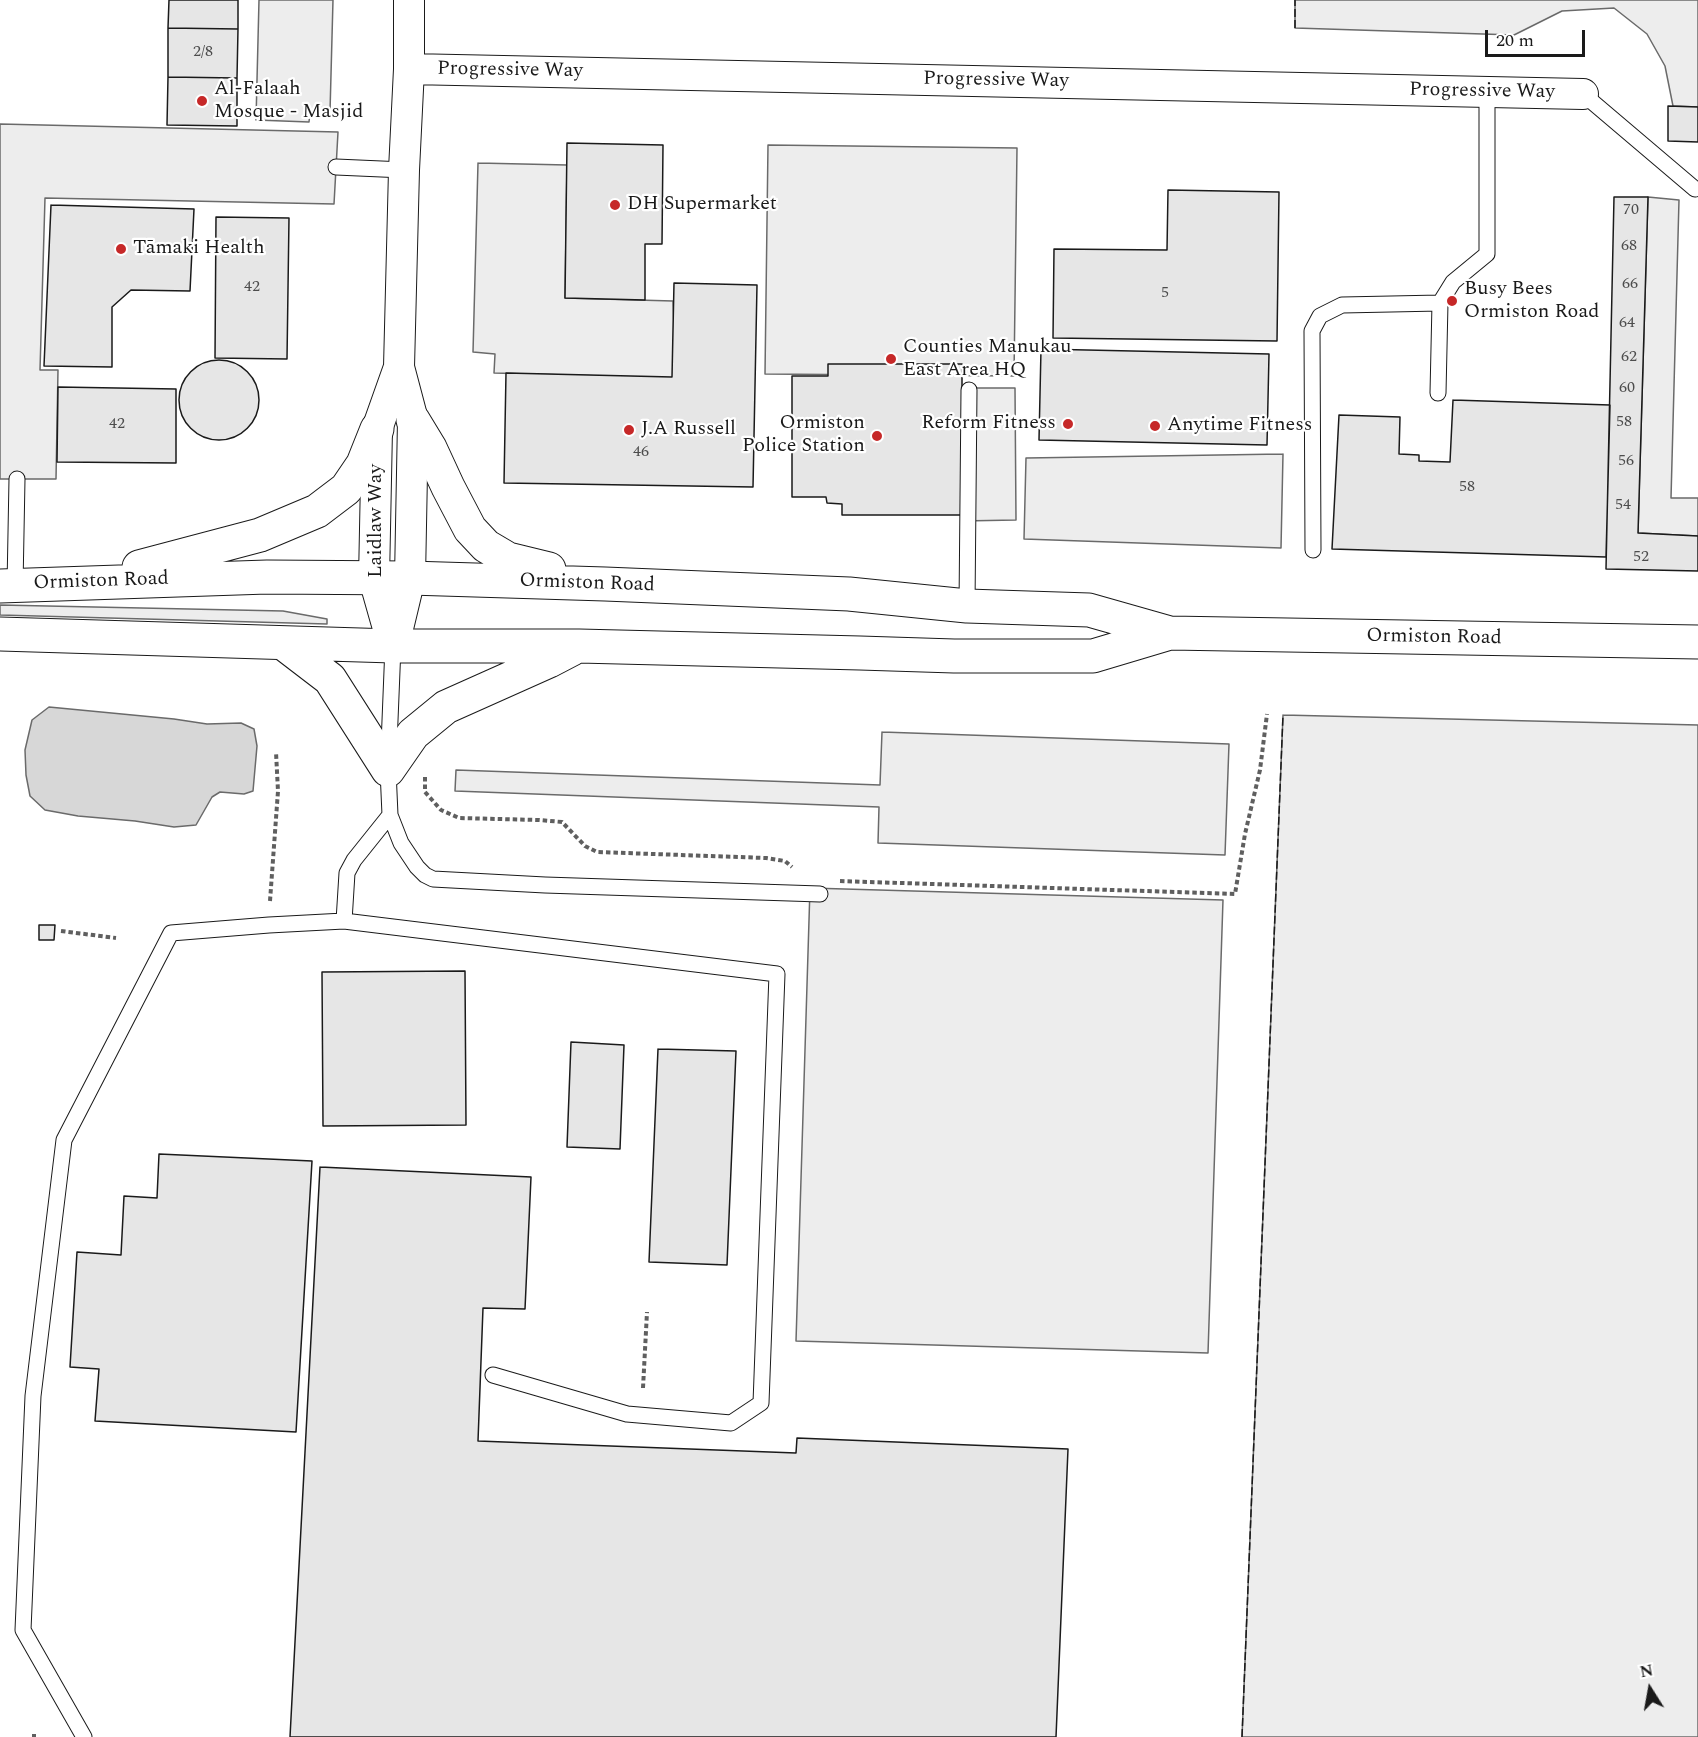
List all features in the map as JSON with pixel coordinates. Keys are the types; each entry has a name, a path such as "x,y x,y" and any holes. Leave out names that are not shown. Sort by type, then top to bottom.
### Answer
{"main road":[{"path":"413,420 430,448 470,529 486,546 508,559 605,584"},
{"path":"74,583 194,554 260,535 317,511 346,489 363,464 377,429"},
{"name":"Ormiston Road","path":"8,586 267,577 410,578 605,584 849,594 967,606 1089,610 1170,633 1698,642"},
{"name":"Ormiston Road","path":"0,634 393,646 579,646 860,652 954,657 1093,656 1170,633"},
{"path":"283,643 330,679 388,770 413,734 446,707 579,646"}],"street":[{"name":"Laidlaw Way","path":"393,646 410,578 413,420 399,367 410,0"},
{"name":"Progressive Way","path":"409,69 1583,94"},
{"name":"Laidlaw Way","path":"393,646 374,579 377,429 399,367"}],"lane":[{"path":"1438,393 1440,303 1453,282 1487,254 1487,92"},
{"path":"1583,94 1695,189"},
{"path":"336,167 404,170"},
{"path":"1313,550 1312,331 1320,316 1342,305 1440,303"},
{"path":"967,606 969,390"},
{"path":"8,586 16,479"},
{"path":"393,646 388,770 390,815 408,854 417,867 433,879 820,894"},
{"path":"344,921 347,873 354,860 390,815"},
{"path":"84,1737 23,1630 33,1396 64,1140 171,933 344,921 777,974 761,1402 731,1423 627,1414 493,1375"}],"path":[{"path":"837,881 1235,894 1245,834 1260,770 1267,714"},
{"path":"269,910 278,791 276,752"},
{"path":"424,774 425,792 441,810 459,818 562,822 585,846 597,852 766,858 785,861 798,873"},
{"path":"61,932 116,938"},
{"path":"643,1388 647,1312"}],"shaded area":[{"path":"259,0 333,0 330,112 310,112 309,122 256,120"},
{"path":"1295,0 1698,0 1698,107 1673,106 1665,66 1647,34 1614,8 1562,11 1514,35 1295,28"},
{"path":"0,124 338,132 334,204 45,198 40,370 58,370 56,479 0,479"},
{"path":"768,145 1017,148 1014,376 765,374"},
{"path":"478,163 567,165 565,298 673,301 676,378 494,373 495,354 473,352"},
{"path":"1648,197 1679,200 1671,498 1698,498 1698,536 1638,533"},
{"path":"960,388 1015,388 1016,520 961,521"},
{"path":"1283,454 1281,548 1024,539 1026,458"},
{"path":"0,605 283,611 327,619 327,624 0,615"},
{"path":"49,707 207,724 241,723 254,729 257,746 253,791 244,794 220,792 212,797 196,825 174,827 45,810 30,796 25,750 32,720"},
{"path":"1283,715 1698,725 1698,1737 1242,1737"},
{"path":"882,732 1229,744 1225,855 878,843 879,807 455,791 456,770 880,785"},
{"path":"810,888 1223,900 1208,1353 796,1341"}],"building":[{"path":"169,0 238,0 238,29 168,28"},
{"path":"168,28 238,29 237,78 168,77"},
{"name":"Al-Falaah Mosque - Masjid","path":"168,77 237,78 237,126 167,125"},
{"path":"1668,106 1698,107 1698,142 1668,141"},
{"name":"DH Supermarket","path":"567,143 663,145 662,244 645,244 645,300 565,298"},
{"path":"1168,190 1279,192 1277,341 1053,338 1054,249 1167,250"},
{"path":"1614,197 1648,197 1638,533 1698,536 1698,571 1606,569"},
{"name":"Tāmaki Health","path":"51,205 194,209 190,291 131,290 112,307 112,367 44,366"},
{"name":"Tāmaki Health","path":"216,217 289,218 287,359 215,358"},
{"name":"J.A Russell","path":"674,283 757,285 753,487 504,483 506,373 672,377"},
{"path":"1041,349 1269,354 1267,445 1039,440"},
{"path":"219,360 234,363 247,372 256,385 259,400 256,415 247,428 234,437 219,440 204,437 191,428 182,415 179,400 182,385 191,372 204,363"},
{"name":"Ormiston Police Station","path":"828,364 962,364 962,515 842,515 842,504 827,503 826,497 792,497 792,376 828,376"},
{"path":"58,387 176,389 176,463 57,462"},
{"path":"1453,400 1610,405 1606,557 1332,549 1339,415 1400,417 1399,454 1419,455 1419,461 1450,462"},
{"path":"39,925 55,925 54,940 39,940"},
{"path":"465,971 466,1125 323,1126 322,972"},
{"path":"571,1042 624,1045 620,1149 567,1147"},
{"path":"658,1049 736,1051 727,1265 649,1262"},
{"path":"159,1154 312,1161 296,1432 95,1421 99,1369 70,1367 77,1252 121,1255 124,1196 157,1198"},
{"path":"320,1167 531,1177 525,1309 483,1308 478,1441 796,1453 797,1438 1068,1449 1056,1737 290,1737"}],"fence":[{"path":"1295,0 1295,28"},
{"path":"1242,1737 1283,715"}],"place":[{"name":"Al-Falaah Mosque - Masjid","path":"202,101"},
{"name":"DH Supermarket","path":"615,205"},
{"name":"Tāmaki Health","path":"121,249"},
{"name":"Busy Bees Ormiston Road","path":"1452,301"},
{"name":"Counties Manukau East Area HQ","path":"891,359"},
{"name":"Reform Fitness","path":"1068,424"},
{"name":"Anytime Fitness","path":"1155,426"},
{"name":"J.A Russell","path":"629,430"},
{"name":"Ormiston Police Station","path":"877,436"}]}
